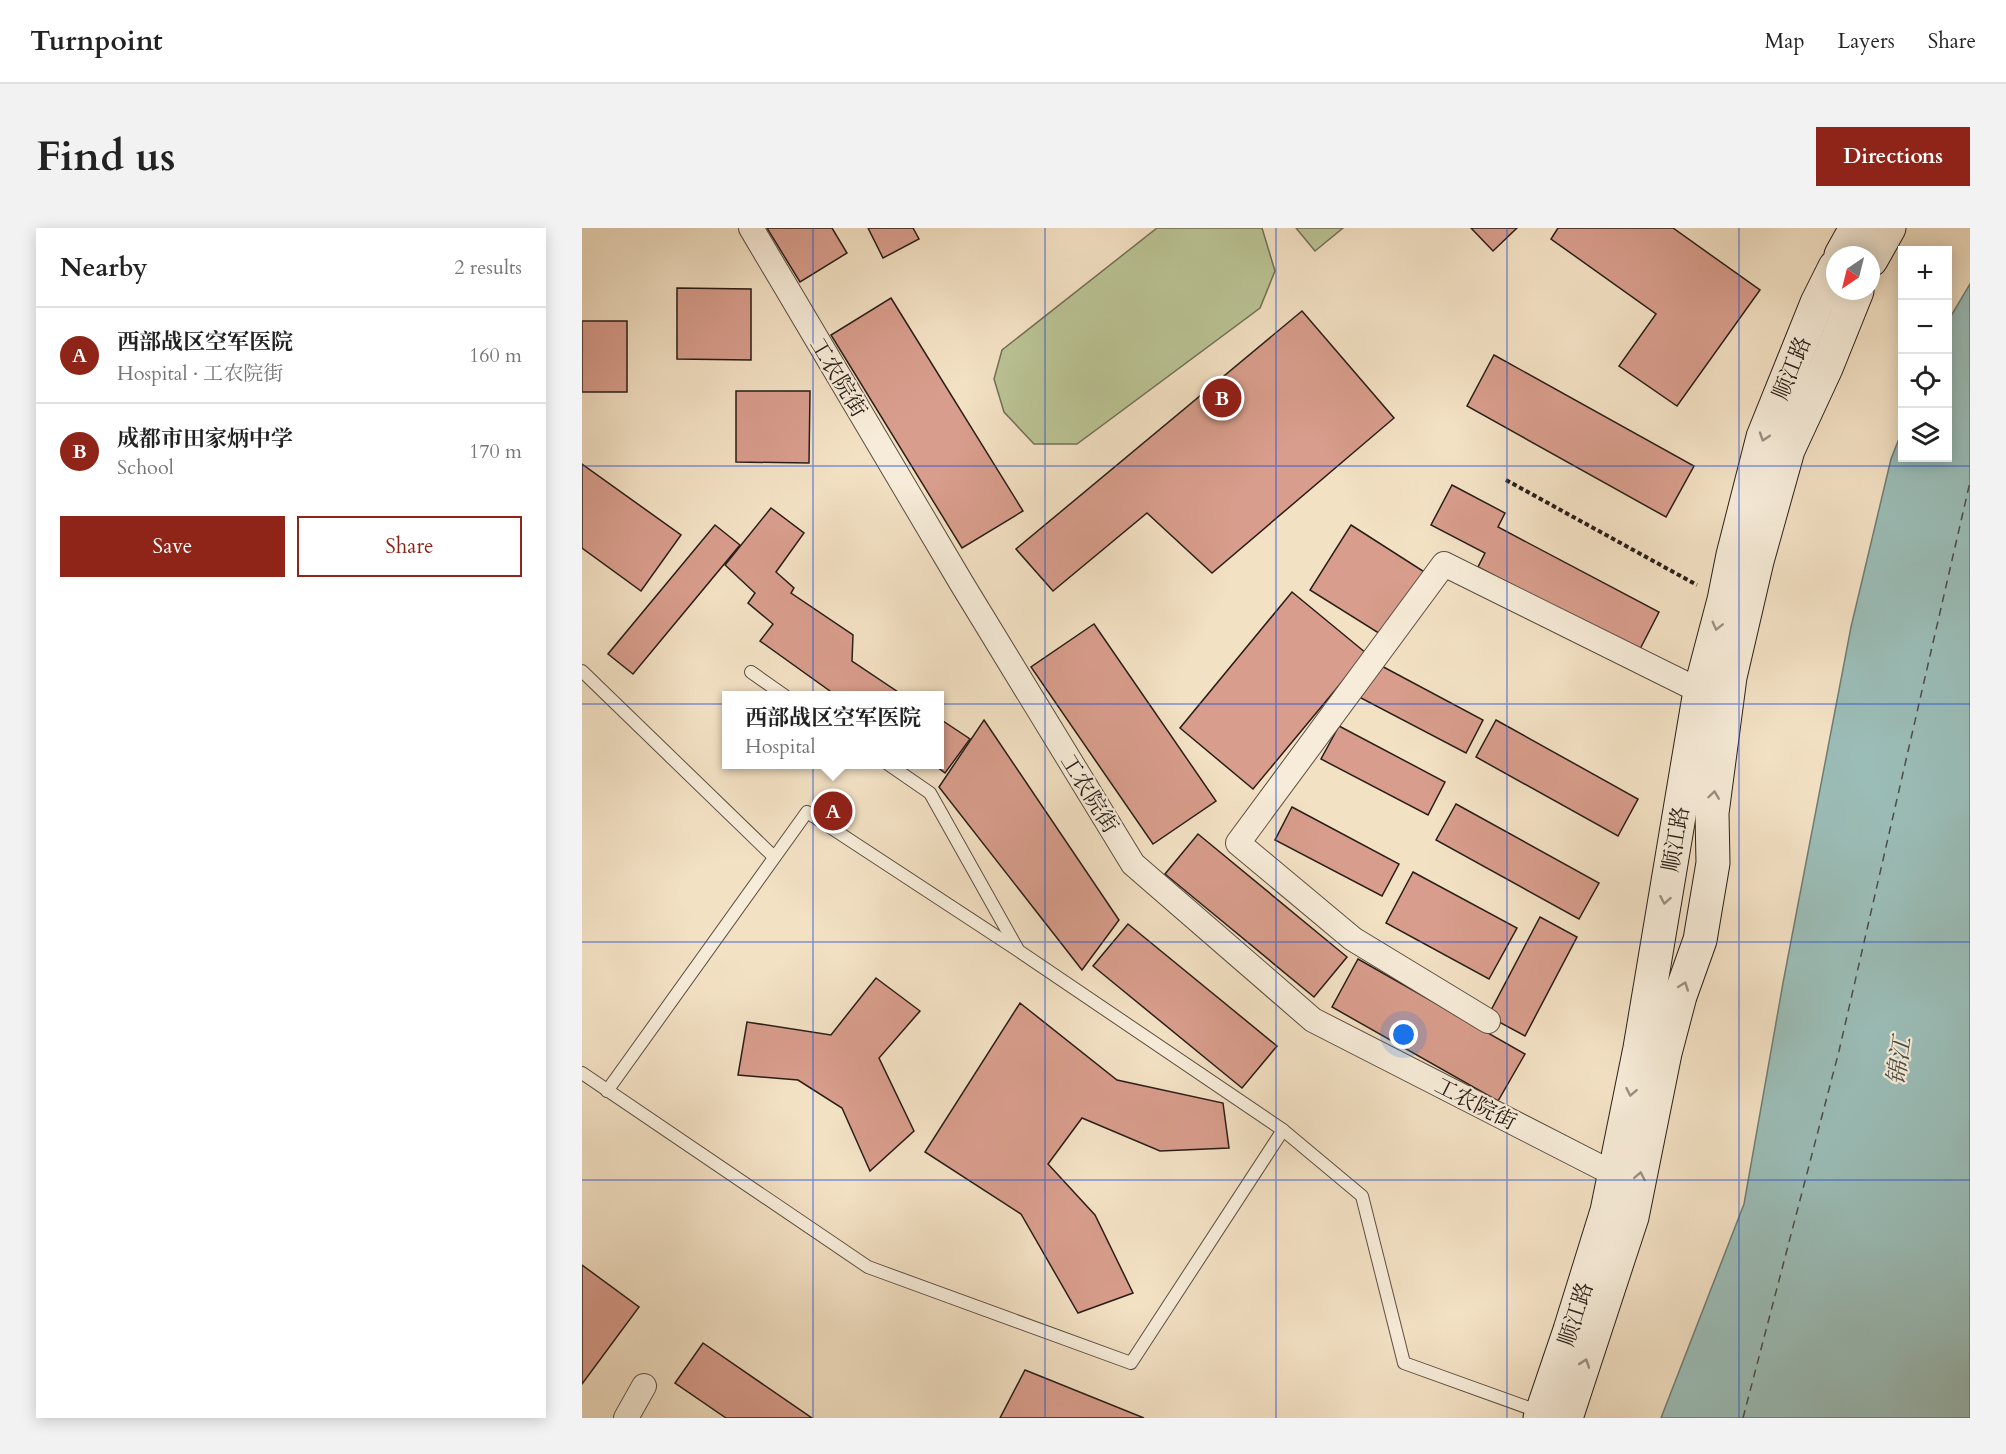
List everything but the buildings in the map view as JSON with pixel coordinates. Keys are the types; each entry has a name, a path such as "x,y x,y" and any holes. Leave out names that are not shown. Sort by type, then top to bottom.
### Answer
{"main road":[{"path":"1846,246 1856,228"},
{"path":"1879,246 1889,228"},
{"name":"顺江路","path":"1549,1416 1570,1330 1604,1221 1640,1048 1700,690 1724,600 1733,555 1763,437 1826,285"},
{"name":"顺江路","path":"1549,1416 1632,1217 1665,1053 1680,996 1700,940 1713,863 1712,813 1730,677 1757,561 1788,450 1826,368 1853,300"}],"street":[{"name":"工农院街","path":"751,228 962,585 1134,864 1313,1020 1614,1174"},
{"path":"1488,1021 1353,939 1238,843 1444,564 1700,690"},
{"path":"626,1418 644,1386"}],"lane":[{"path":"582,671 774,857"},
{"path":"751,672 779,691"},
{"path":"894,769 930,793 1019,951"},
{"path":"607,1090 807,812 1019,951 1283,1130 1362,1196 1404,1363 1549,1416"},
{"path":"582,1073 868,1267 1131,1363 1283,1130"}],"path":[{"path":"1506,480 1724,600"}],"green space":[{"path":"1157,228 1262,228 1275,271 1260,308 1077,444 1034,444 1004,412 994,379 1002,350"},
{"path":"1296,228 1343,228 1315,251"}],"water":[{"name":"锦江","path":"1970,284 1970,1418 1661,1418 1744,1204 1783,983 1851,627 1891,459 1898,441 1898,462 1952,462 1952,314"}],"ferry route":[{"path":"1743,1418 1839,1051 1970,482"}],"place":[{"name":"成都市田家炳中学","path":"1222,398"},
{"name":"西部战区空军医院","path":"833,811"}]}
